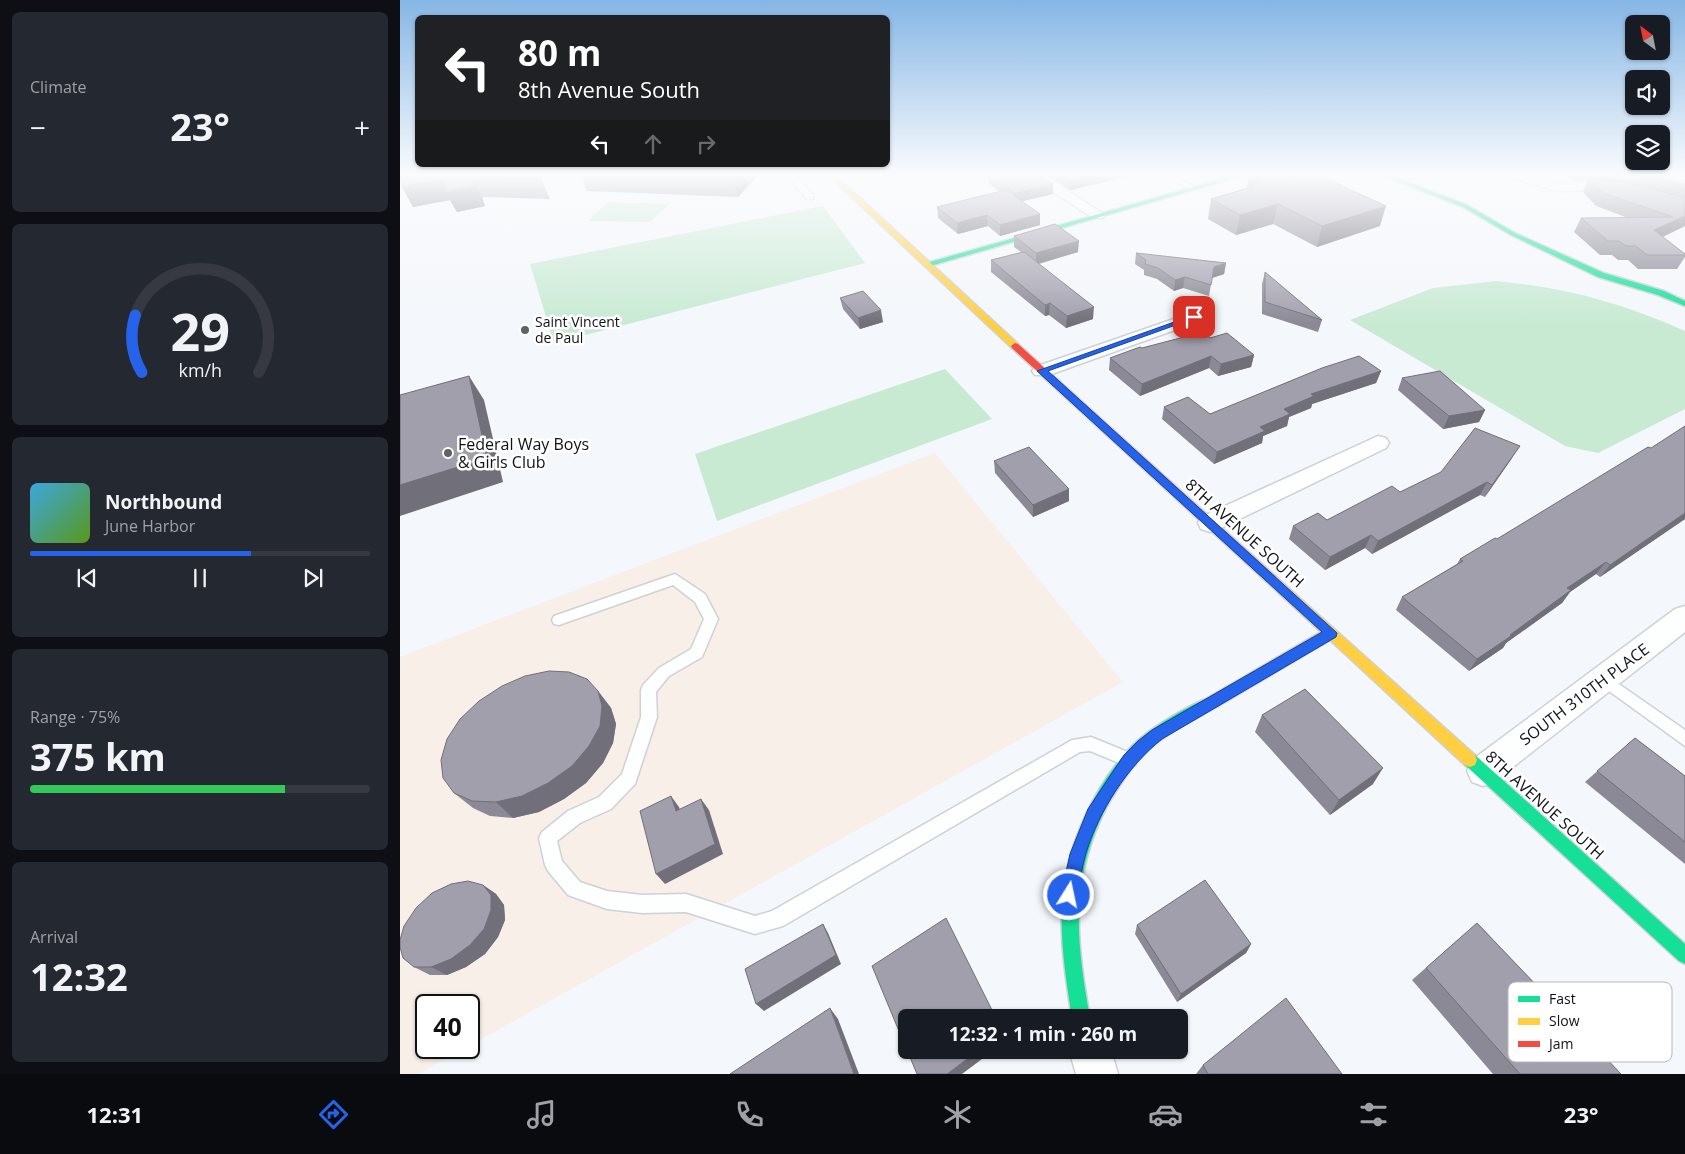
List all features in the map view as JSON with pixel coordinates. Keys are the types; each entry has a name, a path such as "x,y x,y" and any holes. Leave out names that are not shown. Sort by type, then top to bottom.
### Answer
{"street":[{"name":"8TH AVENUE SOUTH","path":"884,224 1042,371 1685,955"},
{"path":"927,264 1066,224"},
{"path":"1496,224 1513,234 1601,275 1661,293 1685,304"},
{"path":"1042,371 1194,317"},
{"path":"1210,523 1378,443"},
{"name":"SOUTH 310TH PLACE","path":"1483,771 1685,617"},
{"path":"1079,1009 1070,963 1068,907 1070,883 1078,854 1093,814 1129,760 1157,735 1331,633"},
{"path":"1093,1059 1097,1074"}],"lane":[{"path":"558,620 675,579 700,598 711,619 697,653 664,672 648,690 649,717 629,780 605,803 574,817 548,838 554,865 574,890 607,900 642,904 686,903 755,925 776,919 1078,745 1091,744 1129,760"},
{"path":"1603,679 1685,739"}],"shaded area":[{"path":"935,453 1123,682 480,1040 480,994 415,994 415,1059 446,1059 418,1074 400,1074 400,657"}],"green space":[{"path":"731,224 836,224 865,263 554,343 530,264"},
{"path":"1496,281 1570,292 1615,304 1685,331 1685,409 1598,453 1565,446 1350,320 1433,288"},
{"path":"945,369 992,419 717,521 695,454"}],"building":[{"path":"1055,224 1079,241 1036,253 1014,236"},
{"path":"1588,224 1667,224 1654,230 1685,255 1647,255 1636,246 1626,246 1619,241 1608,241"},
{"path":"1024,252 1094,307 1067,316 1050,303 1045,305 991,260"},
{"path":"1136,253 1226,263 1214,267 1211,285 1185,277 1175,280 1158,268 1145,264 1146,260"},
{"path":"1265,272 1322,320 1265,302"},
{"path":"863,291 881,310 858,318 840,298"},
{"path":"1203,332 1210,338 1227,333 1254,355 1221,364 1211,356 1142,384 1110,358 1140,347"},
{"path":"1359,356 1381,371 1311,394 1314,396 1284,409 1290,414 1260,427 1265,431 1217,452 1164,407 1188,397 1210,414 1322,368"},
{"path":"1440,371 1485,410 1449,416 1402,378"},
{"path":"469,376 487,458 400,485 400,395"},
{"path":"1685,426 1685,513 1610,565 1606,562 1567,588 1571,590 1511,636 1477,659 1402,597 1463,561 1460,559 1495,538 1497,539 1648,447 1651,448"},
{"path":"1475,428 1520,446 1492,485 1487,482 1378,541 1371,535 1330,557 1293,526 1318,513 1327,520 1392,486 1400,492 1441,472"},
{"path":"1029,447 1069,489 1033,505 994,461"},
{"path":"549,671 569,672 587,679 598,691 602,706 600,726 589,746 572,766 548,783 522,796 496,802 472,801 454,793 443,778 441,760 447,739 460,719 479,701 502,686 525,676"},
{"path":"1305,689 1383,768 1339,800 1262,715"},
{"path":"1635,738 1685,776 1685,842 1597,771"},
{"path":"671,796 676,811 701,799 715,844 656,874 640,811"},
{"path":"1205,880 1251,944 1181,994 1137,925"},
{"path":"468,881 483,885 491,895 491,910 484,929 470,945 451,959 431,967 414,967 403,958 400,947 404,926 416,908 432,893 451,884"},
{"path":"946,918 992,1009 898,1009 898,1029 872,966"},
{"path":"1477,923 1533,982 1508,982 1508,1060 1426,968"},
{"path":"823,924 836,955 756,1004 745,969"},
{"path":"1286,998 1342,1074 1208,1074 1203,1065"},
{"path":"830,1008 854,1074 730,1074"},
{"path":"911,1059 967,1059 947,1074 917,1074"},
{"path":"1509,1062 1610,1062 1621,1074 1520,1074"}],"traffic: fast":[{"path":"927,264 1068,224"},
{"path":"1496,224 1513,234 1601,275 1661,293 1685,304"},
{"path":"1080,1009 1072,958 1071,903 1074,876 1091,822 1118,775 1142,746 1167,727 1213,702"},
{"path":"1470,760 1685,955"}],"traffic: slow":[{"path":"884,224 1015,346"},
{"path":"1271,579 1470,760"},
{"path":"1213,702 1331,633"}],"traffic: jam":[{"path":"1015,346 1271,579"}],"place":[{"name":"Saint Vincent de Paul","path":"525,330"},
{"name":"Federal Way Boys & Girls Club","path":"448,453"}],"route":[{"path":"1069,895 1070,883 1078,854 1093,814 1129,760 1157,735 1331,633 1042,371 1194,317"}]}
